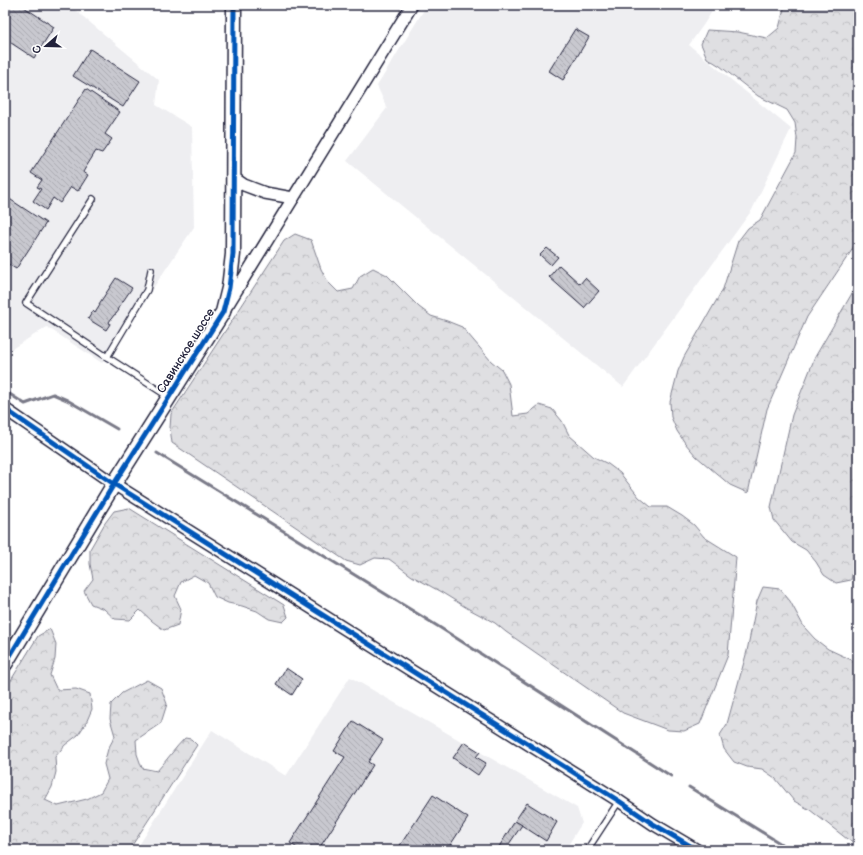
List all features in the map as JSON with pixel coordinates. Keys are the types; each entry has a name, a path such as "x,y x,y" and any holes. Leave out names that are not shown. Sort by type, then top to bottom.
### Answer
{"street":[{"name":"Савинское шоссе","path":"5,664 114,484 224,312 229,288 233,254 234,5"},
{"path":"224,312 412,5"},
{"path":"234,178 265,193 293,198"},
{"path":"5,409 114,484 619,801 653,824 697,850"}],"lane":[{"path":"93,199 26,303 169,397"},
{"path":"107,357 147,290 151,270"},
{"path":"587,850 619,801"}],"shaded area":[{"path":"5,5 69,5 159,80 156,105 192,127 194,227 102,363 47,327 5,353"},
{"path":"427,5 716,5 689,45 791,129 752,210 623,387 347,161 387,108 377,86"},
{"path":"350,677 577,808 582,823 565,850 136,850 212,730 286,776"}],"green space":[{"path":"785,5 858,5 858,241 807,317 767,409 748,493 730,485 696,456 677,431 671,417 670,402 678,371 684,357 723,289 738,241 748,228 760,220 796,153 797,138 795,123 787,110 758,96 720,66 707,58 701,44 707,30 738,32 767,38 779,28"},
{"path":"295,234 311,240 321,269 328,282 338,292 353,289 360,276 373,268 387,275 419,307 431,316 462,327 491,361 502,370 509,384 513,416 528,414 539,405 552,409 562,421 569,435 594,457 608,464 620,473 639,497 651,507 667,507 694,525 704,537 736,557 728,655 700,724 684,731 668,730 623,713 495,623 412,576 389,559 375,558 360,565 346,561 172,443 170,428 171,414 284,241"},
{"path":"858,283 858,547 851,580 836,583 824,575 806,550 792,542 774,520 771,507 792,415 815,357"},
{"path":"129,508 284,605 288,617 283,622 269,619 257,611 228,603 215,597 208,583 194,575 181,582 175,596 181,609 178,625 164,630 140,610 130,620 115,619 104,609 91,604 84,591 93,579 90,564 90,549 105,523 114,511"},
{"path":"763,587 780,589 790,601 804,627 815,639 828,649 856,662 858,665 858,844 847,839 810,810 794,801 775,778 762,769 747,767 734,762 724,749 720,735 727,724 747,651 757,601"},
{"path":"50,629 56,644 55,659 50,675 57,690 76,689 90,694 92,709 86,723 78,735 65,745 55,757 56,772 52,787 45,800 58,806 87,799 101,792 108,779 104,764 108,749 115,736 110,719 111,704 122,693 147,680 161,688 167,704 161,723 136,740 137,754 142,768 157,771 185,738 191,739 197,745 129,850 5,850 5,690 38,636"}],"building":[{"path":"5,5 21,5 54,27 34,58 5,39"},
{"path":"575,29 589,37 563,80 549,71"},
{"path":"90,49 140,81 123,107 73,76"},
{"path":"86,89 120,112 105,134 112,139 102,153 96,151 83,172 88,175 78,191 71,187 60,203 53,198 46,210 33,201 41,189 37,187 42,180 31,173"},
{"path":"5,196 46,223 16,269 5,262"},
{"path":"547,248 558,257 551,265 540,255"},
{"path":"559,265 580,284 585,278 599,291 584,308 549,277"},
{"path":"116,278 132,288 117,310 119,310 109,322 110,324 106,330 88,319 93,311 95,313 100,305 99,304"},
{"path":"286,668 302,679 292,695 276,684"},
{"path":"353,721 383,740 368,762 373,765 320,847 324,850 300,850 290,843 345,757 334,751"},
{"path":"464,742 480,752 476,757 486,763 478,775 453,758"},
{"path":"433,795 468,818 447,850 397,850"},
{"path":"527,803 557,822 546,841 515,821"},
{"path":"515,821 522,825 509,844 518,850 497,850"}],"waterway":[{"path":"5,391 25,404 53,394 67,400 117,429"},
{"path":"157,453 439,627 671,776"},
{"path":"689,787 791,850"}],"cycle path":[{"path":"5,664 114,484 223,312 229,288 233,254 234,5"},
{"path":"5,409 114,484 619,801 653,824 697,850"}]}
